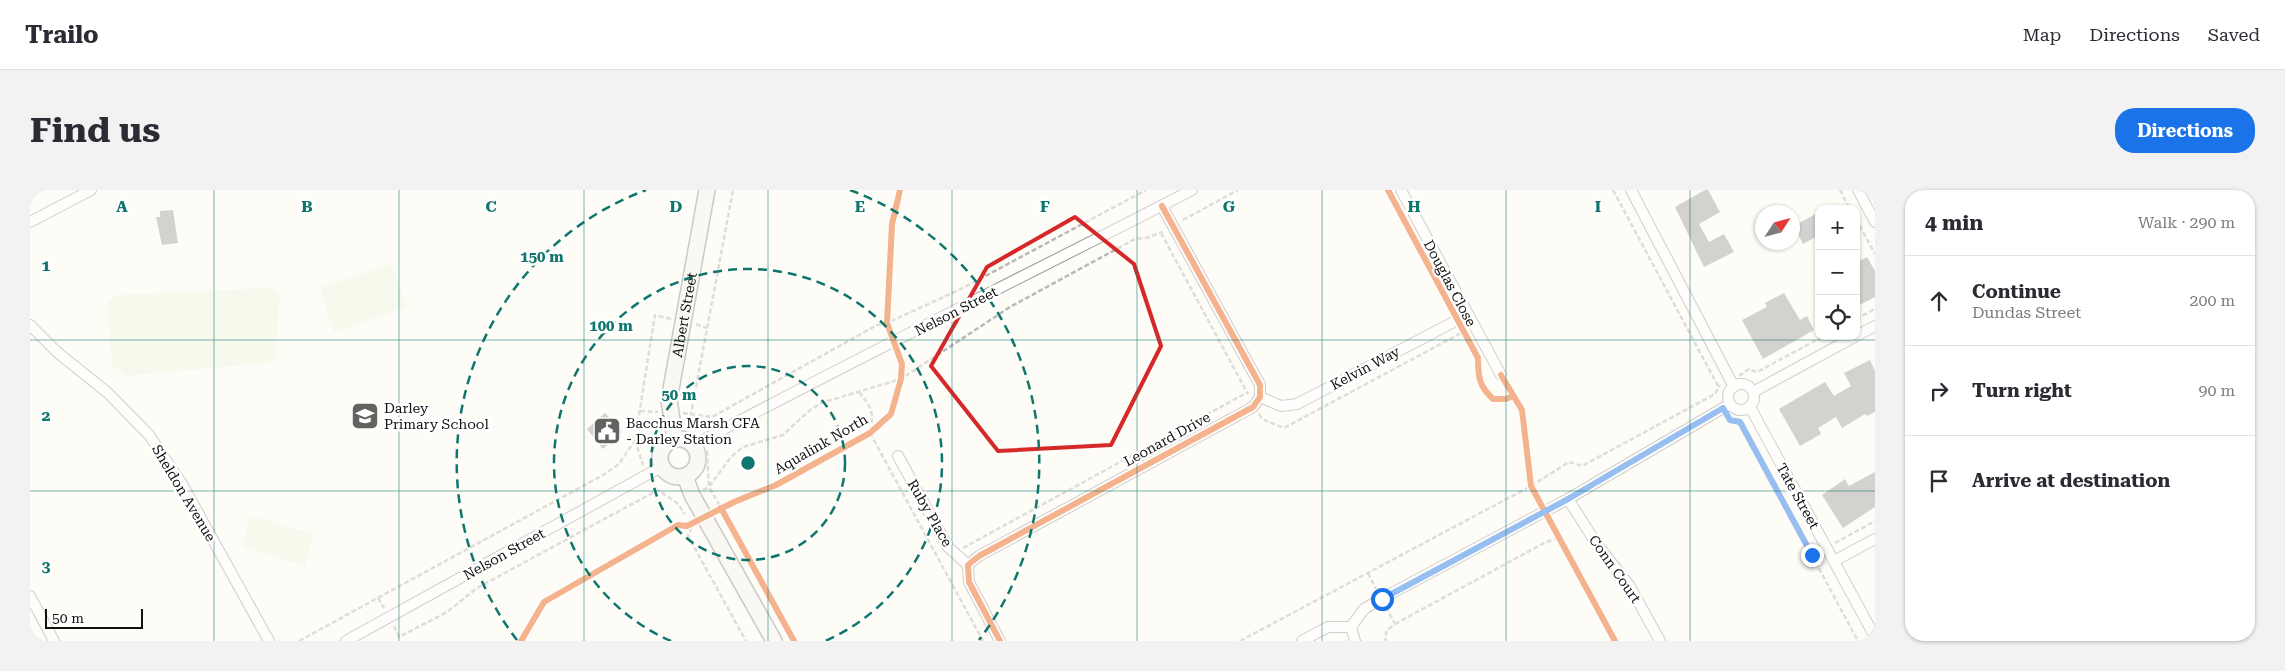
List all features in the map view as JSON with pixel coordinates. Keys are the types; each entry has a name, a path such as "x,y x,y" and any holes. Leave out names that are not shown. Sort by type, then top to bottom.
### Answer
{"street":[{"path":"30,222 91,190"},
{"name":"Albert Street","path":"675,438 669,400 707,190"},
{"name":"Nelson Street","path":"698,443 860,357 894,342 1192,190"},
{"name":"Douglas Close","path":"1401,190 1501,375"},
{"path":"1631,190 1732,383 1726,406"},
{"path":"1858,190 1875,222"},
{"path":"1162,206 1260,385 1260,397"},
{"name":"Kelvin Way","path":"1260,397 1281,406 1297,404 1467,315"},
{"name":"Sheldon Avenue","path":"30,325 57,352 108,394 149,435 182,484 269,641"},
{"path":"1860,334 1875,326"},
{"path":"1753,392 1849,340"},
{"path":"1351,627 1364,609 1568,499 1726,406 1742,410 1750,407 1754,400 1753,392 1744,385 1732,383"},
{"name":"Leonard Drive","path":"968,565 979,556 1253,407 1260,397"},
{"name":"Tate Street","path":"1750,407 1875,637"},
{"path":"675,438 698,443 698,463 685,476 671,476 661,467 659,460 664,444 675,438"},
{"name":"Ruby Place","path":"898,456 948,547 968,565"},
{"name":"Nelson Street","path":"346,641 661,467"},
{"path":"685,476 692,495 774,641"},
{"name":"Conn Court","path":"1568,499 1596,543 1629,584 1660,641"},
{"path":"1834,561 1875,539"},
{"path":"968,565 969,582 1000,641"},
{"path":"30,596 54,641"},
{"path":"1302,641 1328,627 1351,627"},
{"path":"1351,627 1355,641"}],"path":[{"path":"726,517 724,507 709,487 709,454 698,443 691,414 733,190"},
{"path":"640,411 712,416 877,325 887,323 961,289 1146,190"},
{"path":"677,503 709,487 743,447 783,434 814,407 902,375 1010,307 1135,240 1161,233 1238,190"},
{"path":"1240,641 1530,482 1569,462 1582,466 1715,394 1718,386 1613,190"},
{"path":"1840,190 1848,205"},
{"path":"1860,227 1875,254"},
{"path":"1161,233 1248,392 1253,407 1262,419 1284,428 1463,332"},
{"path":"1860,317 1875,309"},
{"path":"299,641 613,468 626,454 635,440 655,314 708,328"},
{"path":"887,314 887,323 894,342"},
{"path":"1457,320 1467,339"},
{"path":"1718,386 1732,383 1749,369 1757,372 1817,340"},
{"path":"899,388 902,375"},
{"path":"940,560 1248,392"},
{"path":"1715,394 1726,406 1730,420 1740,422 1858,641"},
{"path":"1530,482 1545,510"},
{"path":"378,598 399,637 446,612 477,588 658,490 677,503 688,518 691,529 688,536 746,641"},
{"path":"678,525 687,526 724,507"},
{"path":"1812,555 1875,521"},
{"path":"1395,624 1558,535 1564,546"},
{"path":"446,612 450,619"}],"highlighted area":[{"path":"1075,217 1134,264 1161,346 1111,445 998,451 931,366 987,267"}],"green space":[{"path":"392,264 407,307 334,332 320,288"},
{"path":"273,288 280,295 275,362 125,376 112,365 107,302 118,295"},
{"path":"251,516 314,534 305,566 242,546"}],"building":[{"path":"1708,190 1720,212 1699,224 1709,242 1724,234 1734,252 1704,267 1675,207"},
{"path":"173,210 178,243 162,245 156,217 160,217 160,211"},
{"path":"1815,214 1815,237 1803,244 1800,238 1800,223"},
{"path":"1867,257 1875,271 1875,297 1860,305 1860,295 1860,261"},
{"path":"1784,293 1800,320 1807,316 1814,330 1763,359 1742,320 1767,307 1765,303"},
{"path":"1870,360 1875,371 1875,412 1867,416 1865,414 1842,428 1836,417 1818,428 1821,434 1800,446 1779,409 1825,382 1834,396 1851,386 1844,373"},
{"path":"605,413 622,432 603,449 587,429"},
{"path":"1875,472 1875,507 1843,528 1822,495 1845,479 1849,486"}],"cycle path":[{"name":"Aqualink North","path":"521,641 544,602 678,525 687,526 734,502 776,485 870,433 891,414 901,379 902,364 887,323 892,224 900,190"},
{"path":"1388,190 1478,358 1479,376 1485,390 1493,399 1506,399 1513,396"},
{"path":"1000,641 969,582 968,565 979,556 1253,407 1260,397 1260,385 1162,206"},
{"path":"1501,375 1522,410 1531,486 1615,641"},
{"path":"721,508 794,641"}],"place":[{"name":"Darley Primary School","path":"365,416"},
{"name":"Bacchus Marsh CFA - Darley Station","path":"607,431"}],"route":[{"path":"1382,599 1568,499 1723,408 1730,420 1740,422 1812,555"}]}
